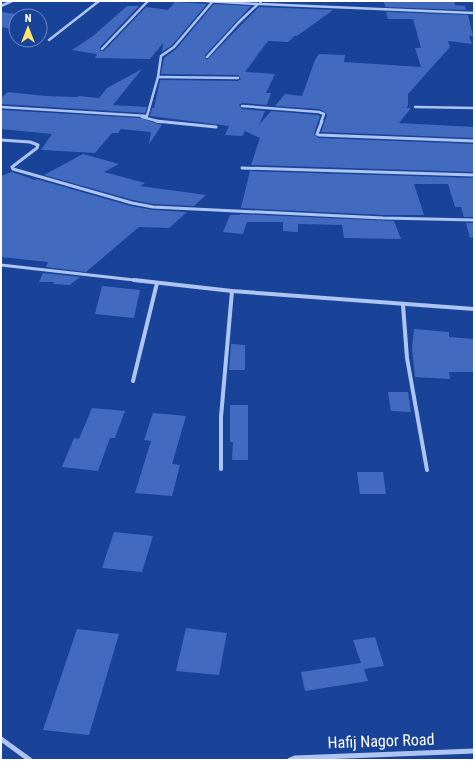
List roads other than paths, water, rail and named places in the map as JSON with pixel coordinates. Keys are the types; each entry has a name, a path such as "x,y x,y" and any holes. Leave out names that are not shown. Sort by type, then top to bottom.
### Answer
{"street":[{"path":"1,6 12,1"},
{"path":"49,40 99,1"},
{"path":"102,49 148,1"},
{"path":"205,1 474,13"},
{"path":"142,117 147,116 158,77 161,56 174,47 213,2"},
{"path":"207,57 239,22 260,3"},
{"path":"158,77 238,78"},
{"path":"242,106 319,112 324,114 316,134 319,135 474,141"},
{"path":"1,107 142,117 156,121 216,127"},
{"path":"415,107 474,108"},
{"path":"1,140 38,144 37,148 12,167 13,169 132,203 153,207 202,211 367,218 474,220"},
{"path":"242,168 474,175"},
{"path":"1,266 232,291 403,305 474,309"},
{"path":"133,381 157,283"},
{"path":"221,469 221,417 232,291"},
{"path":"403,305 407,358 427,470"},
{"path":"1,740 30,760"},
{"name":"Hafij Nagor Road","path":"290,760 295,758 474,751"}]}
